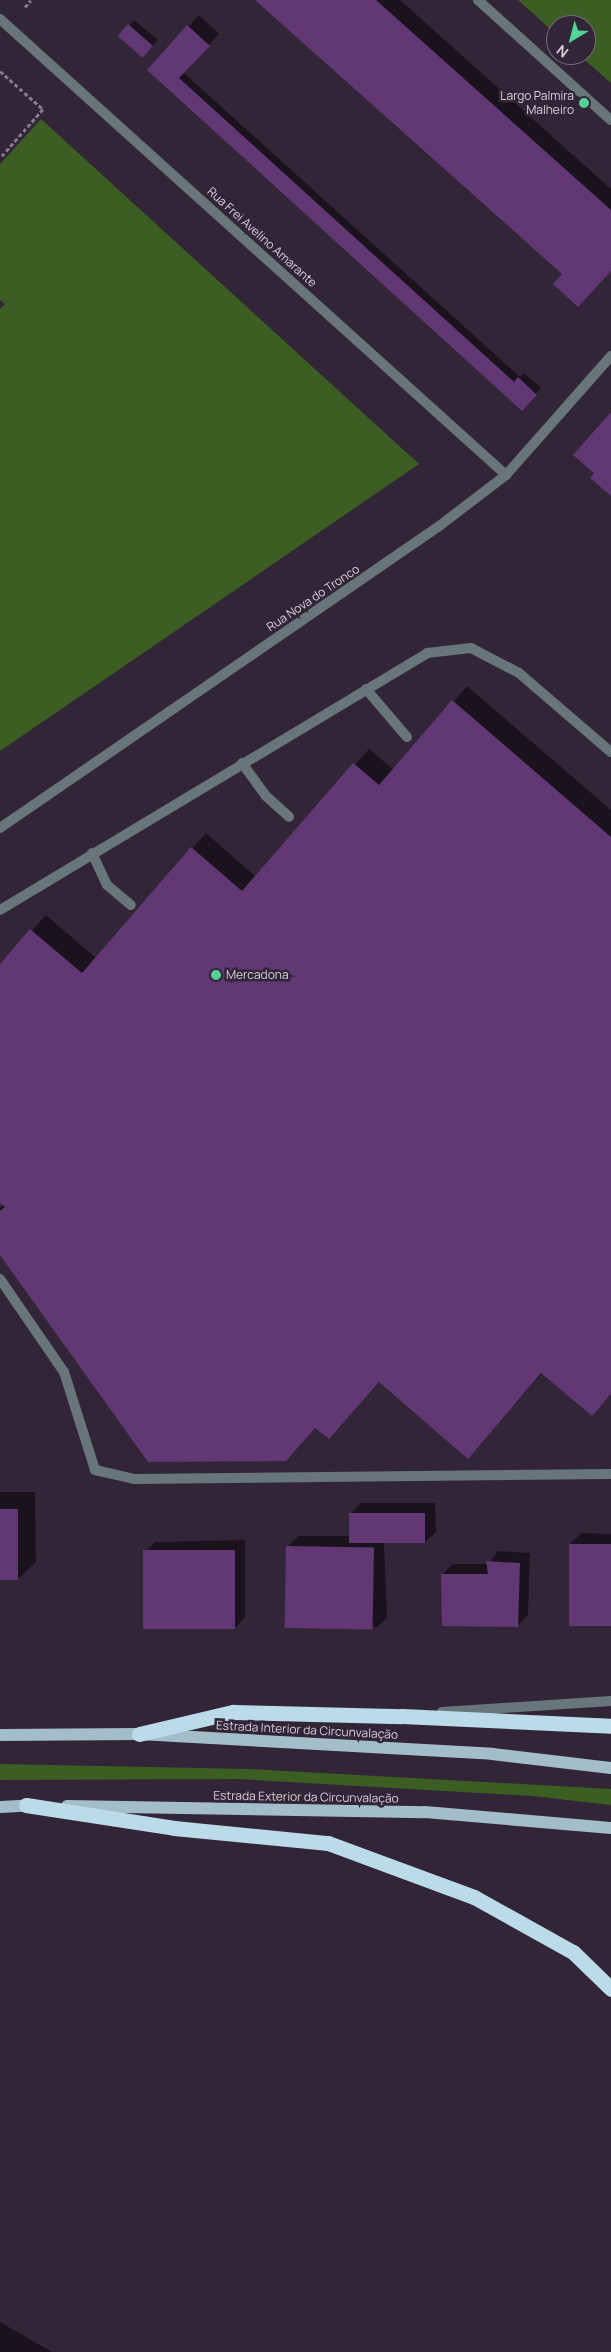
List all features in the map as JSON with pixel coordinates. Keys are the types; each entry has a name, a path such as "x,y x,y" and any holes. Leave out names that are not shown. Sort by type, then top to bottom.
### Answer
{"highway":[{"path":"139,1734 233,1712 402,1716 611,1726"},
{"path":"26,1805 174,1828 328,1843 474,1897 573,1952 611,1990"}],"main road":[{"name":"Estrada Interior da Circunvalação","path":"0,1735 139,1734 492,1754 611,1768"},
{"name":"Estrada Exterior da Circunvalação","path":"0,1807 26,1805 425,1812 611,1828"}],"street":[{"path":"478,0 611,120"},
{"name":"Rua Frei Avelino Amarante","path":"0,19 506,475"},
{"name":"Rua Nova do Tronco","path":"0,828 438,527 506,475 611,356"},
{"path":"0,910 426,653 471,648 519,673 611,752"},
{"path":"366,689 408,737"},
{"path":"242,763 266,796 289,817"},
{"path":"92,853 107,885 131,905"},
{"path":"0,1279 64,1372 95,1470 135,1479 611,1474"},
{"name":"Estrada Interior da Circunvalação","path":"402,1716 611,1701"}],"path":[{"path":"0,71 43,109 0,158"}],"green space":[{"path":"518,0 611,0 611,83 590,65 596,65 596,15 546,15 546,25"},
{"path":"41,119 419,464 0,751 0,309 5,304 0,300 0,164"},
{"path":"0,1764 248,1769 611,1789 611,1805 533,1796 237,1779 0,1780"}],"building":[{"path":"255,0 376,0 611,210 611,271 578,307 553,284 562,274"},
{"path":"128,24 153,46 142,58 118,36"},
{"path":"187,25 210,46 179,78 514,382 518,377 537,395 522,411 147,70"},
{"path":"611,412 611,496 590,478 594,473 573,455"},
{"path":"452,700 611,837 611,1394 592,1416 541,1373 468,1459 379,1382 329,1439 315,1428 286,1461 148,1462 0,1255 0,1211 5,1207 0,1203 0,964 30,929 82,973 191,847 242,891 353,763 379,785"},
{"path":"0,1509 18,1509 18,1580 0,1580"},
{"path":"349,1513 425,1513 425,1543 349,1543"},
{"path":"569,1544 611,1544 611,1626 569,1626"},
{"path":"286,1546 374,1548 373,1630 285,1628"},
{"path":"143,1550 235,1550 235,1629 143,1629"},
{"path":"486,1561 520,1563 518,1627 442,1626 441,1574 488,1574"}],"place":[{"name":"Largo Palmira Malheiro","path":"584,103"},
{"name":"Mercadona","path":"216,975"}]}
